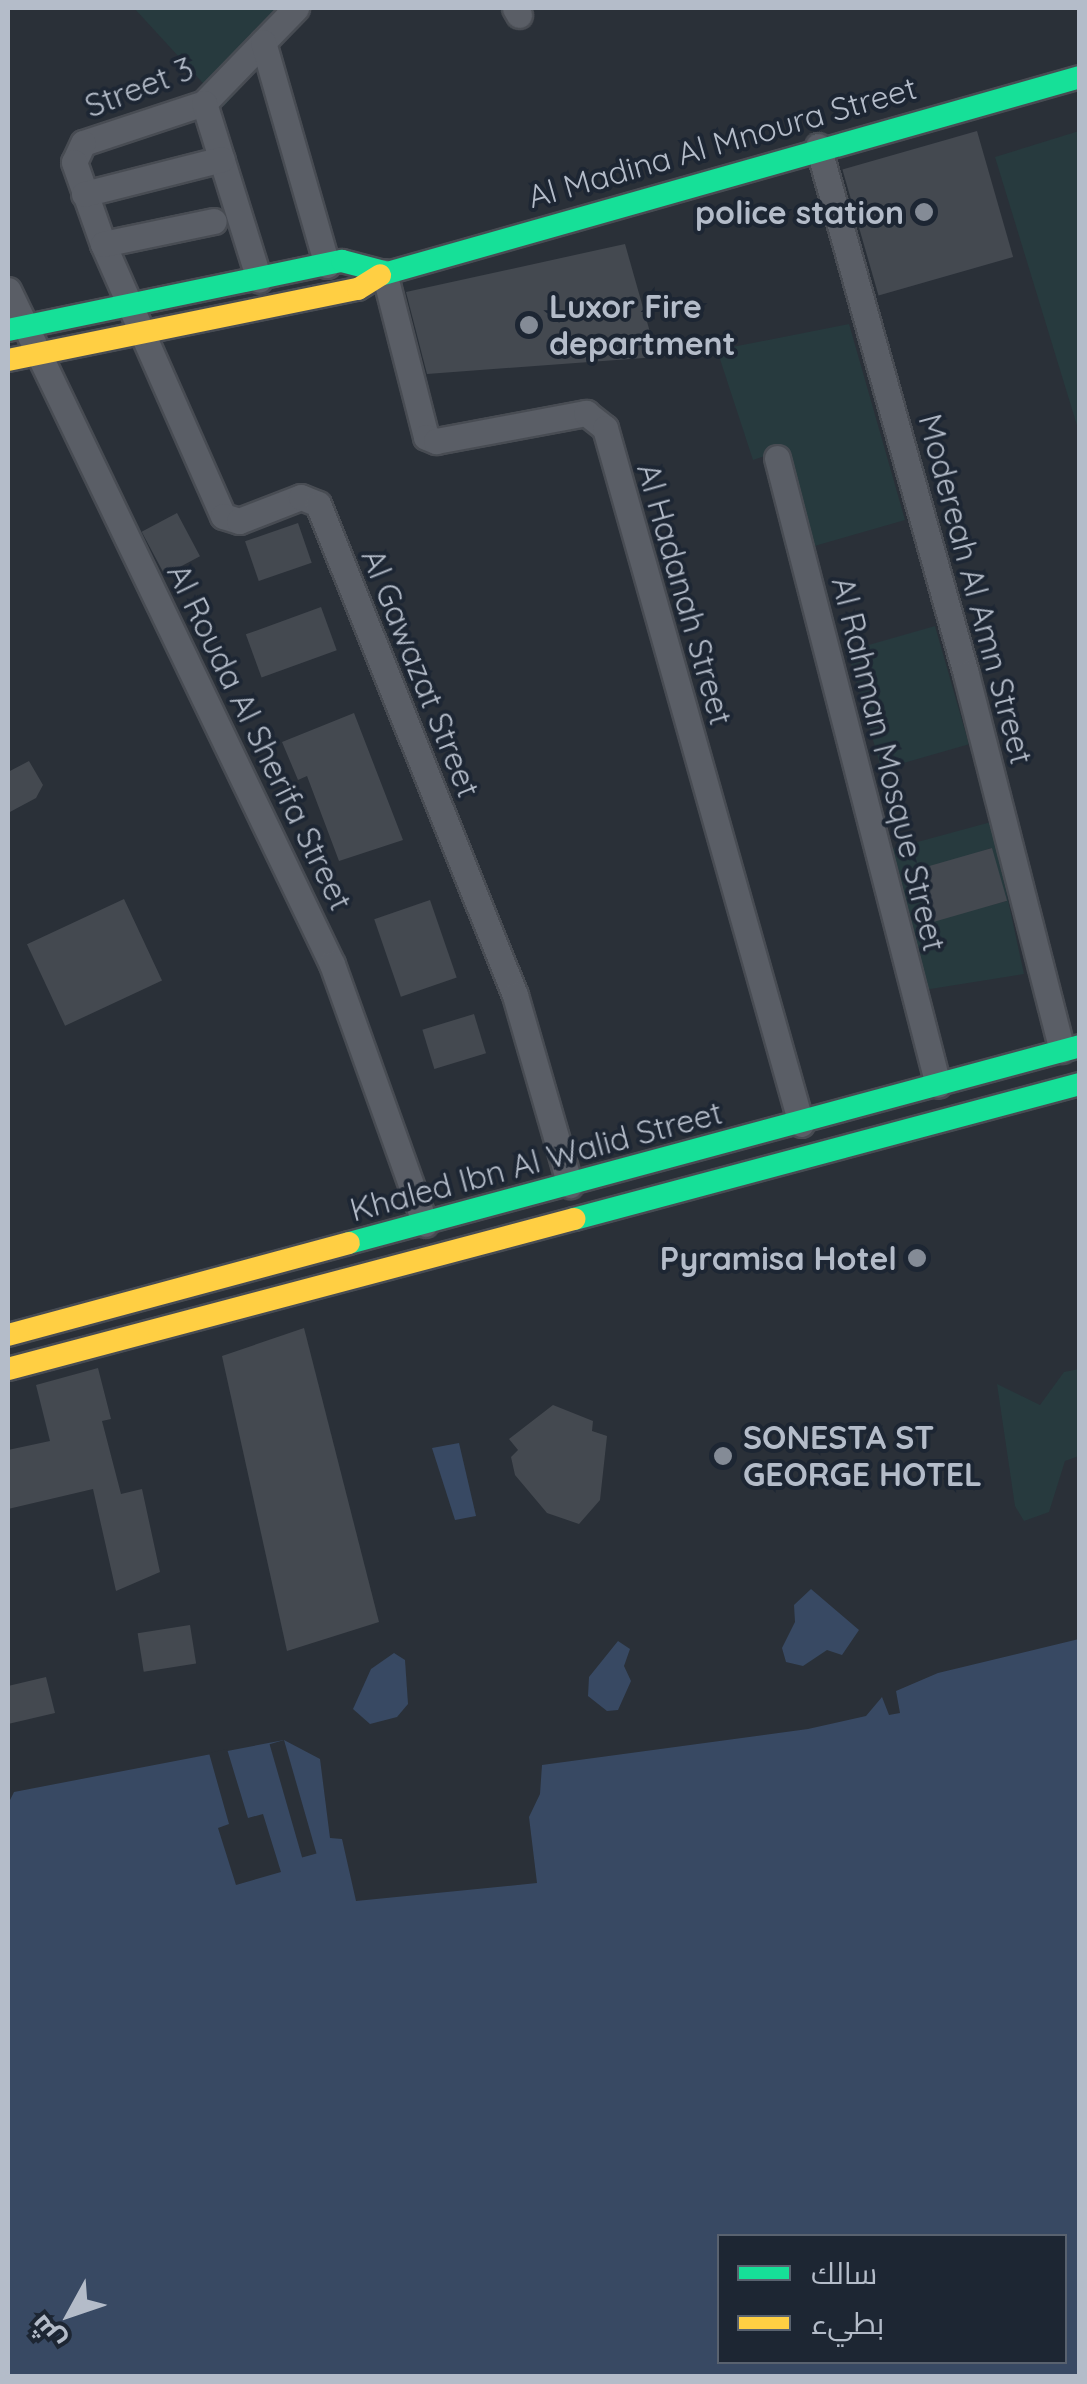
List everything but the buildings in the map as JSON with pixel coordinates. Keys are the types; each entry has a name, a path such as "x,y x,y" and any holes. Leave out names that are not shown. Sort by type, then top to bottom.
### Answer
{"main road":[{"name":"Al Madina Al Mnoura Street","path":"8,360 358,289 384,272 818,146 1080,77"},
{"name":"Al Madina Al Mnoura Street","path":"16,328 327,265 357,261 384,272"},
{"name":"Khaled Ibn Al Walid Street","path":"8,1336 802,1124 1071,1048"},
{"name":"Khaled Ibn Al Walid Street","path":"8,1369 1080,1084"},
{"path":"122,1305 131,1337"}],"street":[{"name":"Street 3","path":"130,304 102,244 74,162 83,143 204,103 296,8"},
{"path":"263,42 327,265"},
{"path":"204,103 259,280"},
{"name":"Modereah Al Amn Street","path":"818,146 1071,1048"},
{"path":"84,194 222,159"},
{"path":"102,244 214,221"},
{"name":"Al Hadanah Street","path":"384,272 426,437 436,441 586,412 605,428 802,1124"},
{"name":"Al Rouda Al Sherifa Street","path":"8,290 16,328 38,354 332,964 425,1224"},
{"name":"Al Gawazat Street","path":"130,304 223,516 239,521 301,497 318,504 515,995 570,1185"},
{"name":"Al Rahman Mosque Street","path":"777,458 938,1085"}],"green space":[{"path":"134,8 312,8 224,106"},
{"path":"1080,131 1079,432 995,157"},
{"path":"849,324 905,520 811,547 782,450 753,460 717,350"},
{"path":"935,626 969,744 881,769 848,651"},
{"path":"991,822 1024,974 924,990 888,850","holes":["991,848 1007,901 936,919 920,872"]},
{"path":"1079,1369 1079,1456 1065,1461 1049,1512 1024,1521 1015,1506 997,1384 1040,1405 1064,1372"}],"water":[{"path":"459,1443 476,1516 455,1520 432,1448"},
{"path":"811,1589 859,1630 842,1655 827,1650 803,1666 786,1662 782,1648 795,1622 794,1605"},
{"path":"1079,1639 1079,2376 8,2376 8,1804 14,1792 284,1740 320,1759 330,1838 342,1839 356,1901 537,1883 529,1817 540,1794 542,1765 808,1729 866,1716 882,1697 889,1715 900,1713 896,1691 938,1673"},
{"path":"618,1641 630,1649 624,1666 631,1681 618,1710 607,1711 588,1696 589,1677"},
{"path":"394,1653 405,1660 408,1704 397,1717 370,1724 353,1709 371,1669"}],"pier":[{"path":"284,1740 317,1853 302,1858 270,1744"},
{"path":"227,1749 248,1818 263,1814 281,1872 236,1885 218,1828 229,1824 209,1753"}],"traffic: fast":[{"path":"380,275 1080,77"},
{"path":"8,330 342,261 384,272"},
{"path":"349,1243 1080,1046"},
{"path":"574,1219 1080,1084"}],"traffic: slow":[{"path":"8,360 358,289 380,275"},
{"path":"8,1369 574,1219"},
{"path":"8,1335 349,1243"}],"place":[{"name":"police station","path":"924,212"},
{"name":"Luxor Fire department","path":"529,325"},
{"name":"Pyramisa Hotel","path":"917,1258"},
{"name":"SONESTA ST GEORGE HOTEL","path":"723,1456"}]}
